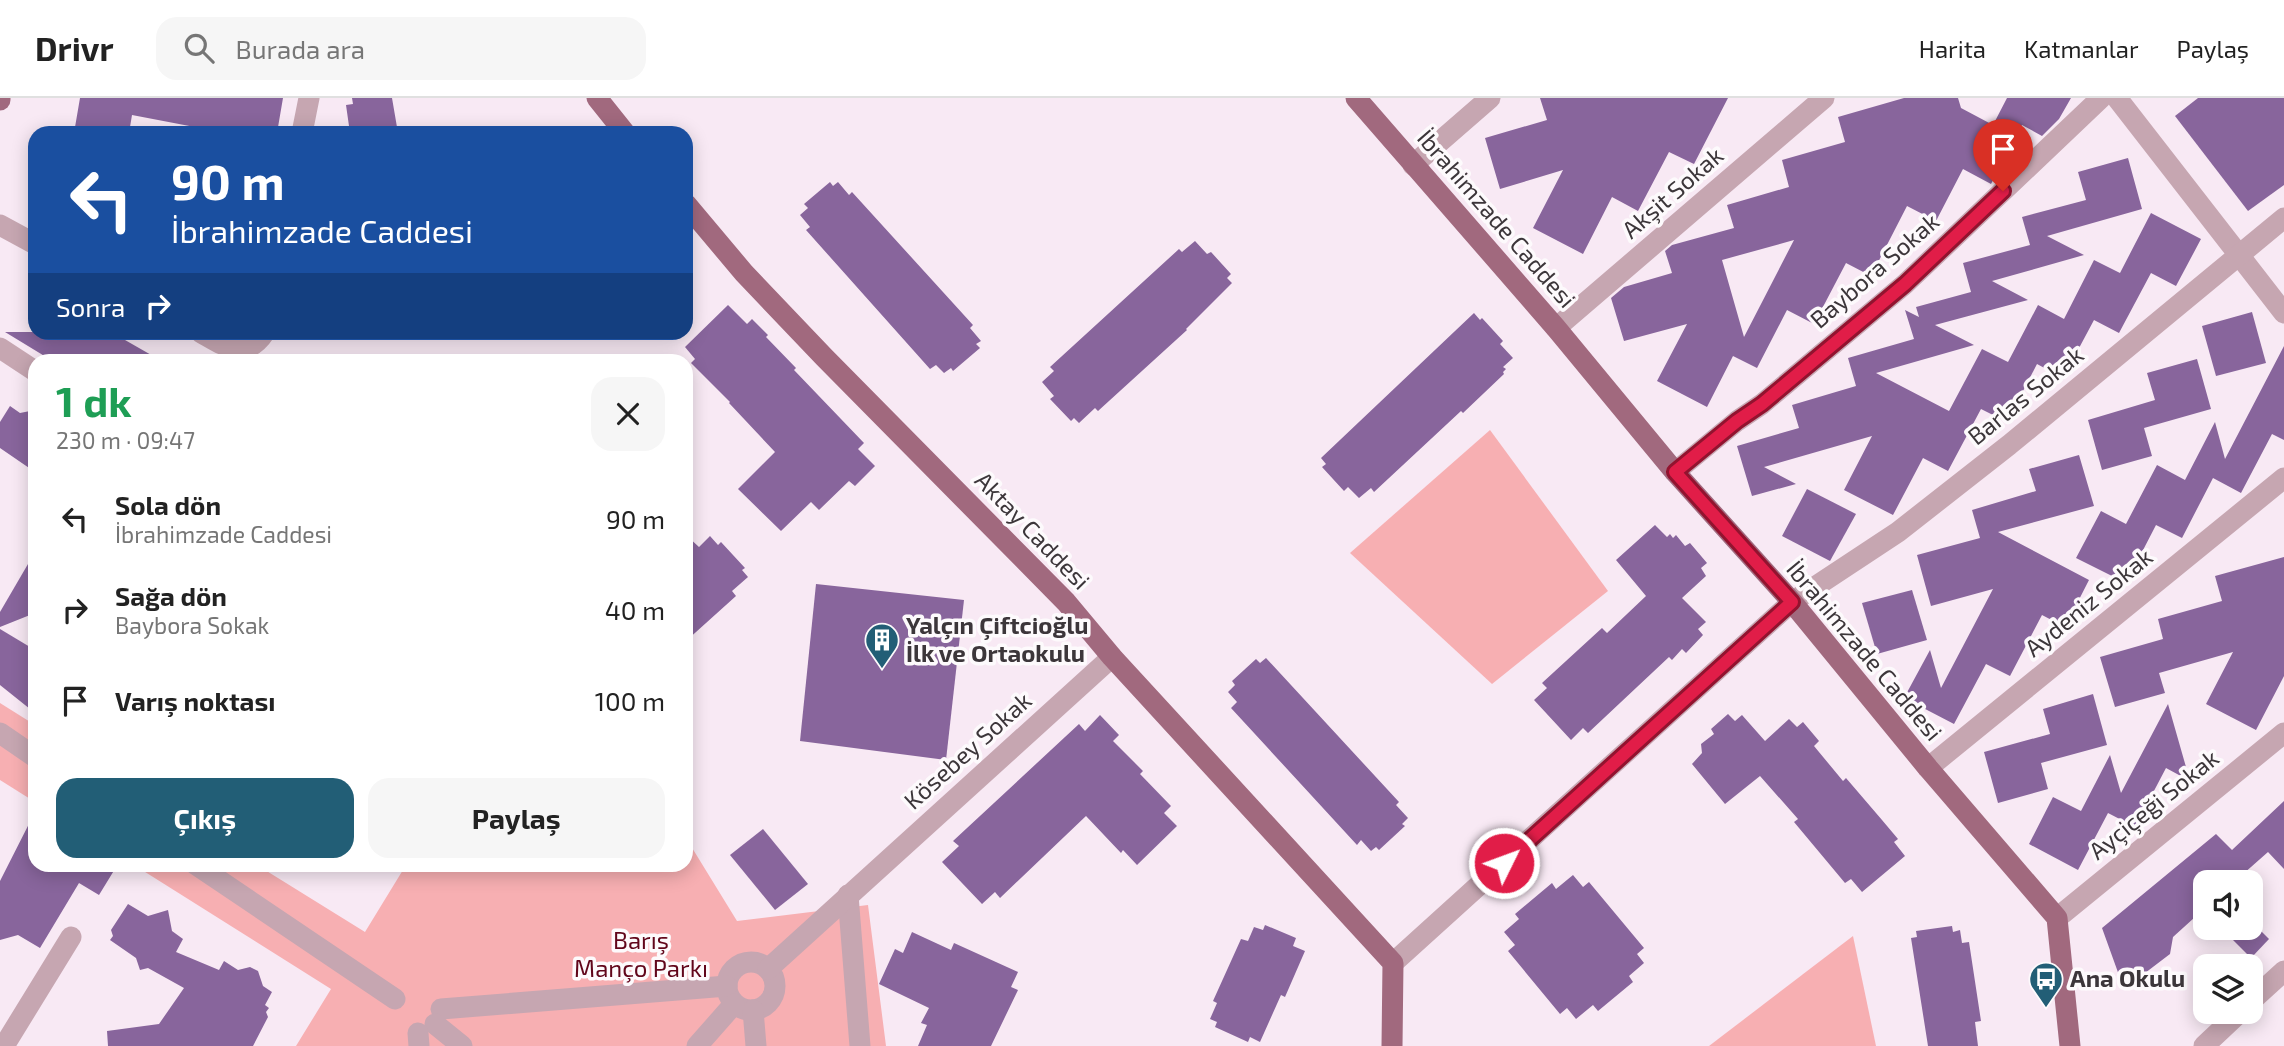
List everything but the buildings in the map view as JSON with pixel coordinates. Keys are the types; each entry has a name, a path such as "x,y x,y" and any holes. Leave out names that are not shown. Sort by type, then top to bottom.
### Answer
{"main road":[{"path":"597,98 619,126"},
{"name":"İbrahimzade Caddesi","path":"1356,98 1556,328 1675,472 1792,602 1928,768 2057,918"},
{"name":"Aktay Caddesi","path":"693,212 770,301 1066,602 1112,657 1393,962"},
{"path":"2057,918 2070,1046"},
{"path":"1392,1046 1393,962"}],"street":[{"path":"303,126 309,98"},
{"path":"1413,165 1490,98"},
{"name":"Akşit Sokak","path":"1556,328 1824,98"},
{"name":"Baybora Sokak","path":"1675,472 1726,429 1762,404 1905,284 2101,98"},
{"path":"2117,98 2284,313"},
{"name":"Barlas Sokak","path":"1393,962 1792,602 1898,532 2284,218"},
{"path":"0,225 28,240"},
{"path":"214,340 230,349 241,350 260,340"},
{"path":"0,348 28,366"},
{"name":"Aydeniz Sokak","path":"1928,768 2284,478"},
{"name":"Kösebey Sokak","path":"768,969 1112,657"},
{"path":"0,733 28,752"},
{"name":"Ayçiçeği Sokak","path":"2057,918 2284,733"},
{"path":"207,872 395,999"},
{"path":"854,890 860,1046"},
{"path":"4,1046 71,937"},
{"path":"428,1028 738,1000 761,1009 772,998 775,982 768,969 754,962 738,966 728,978 738,1000 756,1046"},
{"path":"2263,990 2284,971"},
{"path":"697,1046 738,1000"},
{"path":"2204,1046 2228,1024"},
{"path":"428,1028 462,1046"}],"green space":[{"path":"1490,430 1608,591 1492,684 1350,553"},
{"path":"0,703 28,721 28,798 0,780"},
{"name":"Barış Manço Parkı","path":"693,849 737,921 868,905 886,1046 296,1046 331,989 145,872 268,872 365,932 402,872 693,872"},
{"path":"1853,936 1876,1046 1709,1046"}],"place":[{"name":"Yalçın Çiftcioğlu İlk ve Ortaokulu","path":"882,670"},
{"name":"Ana Okulu","path":"2046,1009"}],"route":[{"path":"1504,863 1792,602 1675,472 1762,404 1905,284 2003,191"}]}
